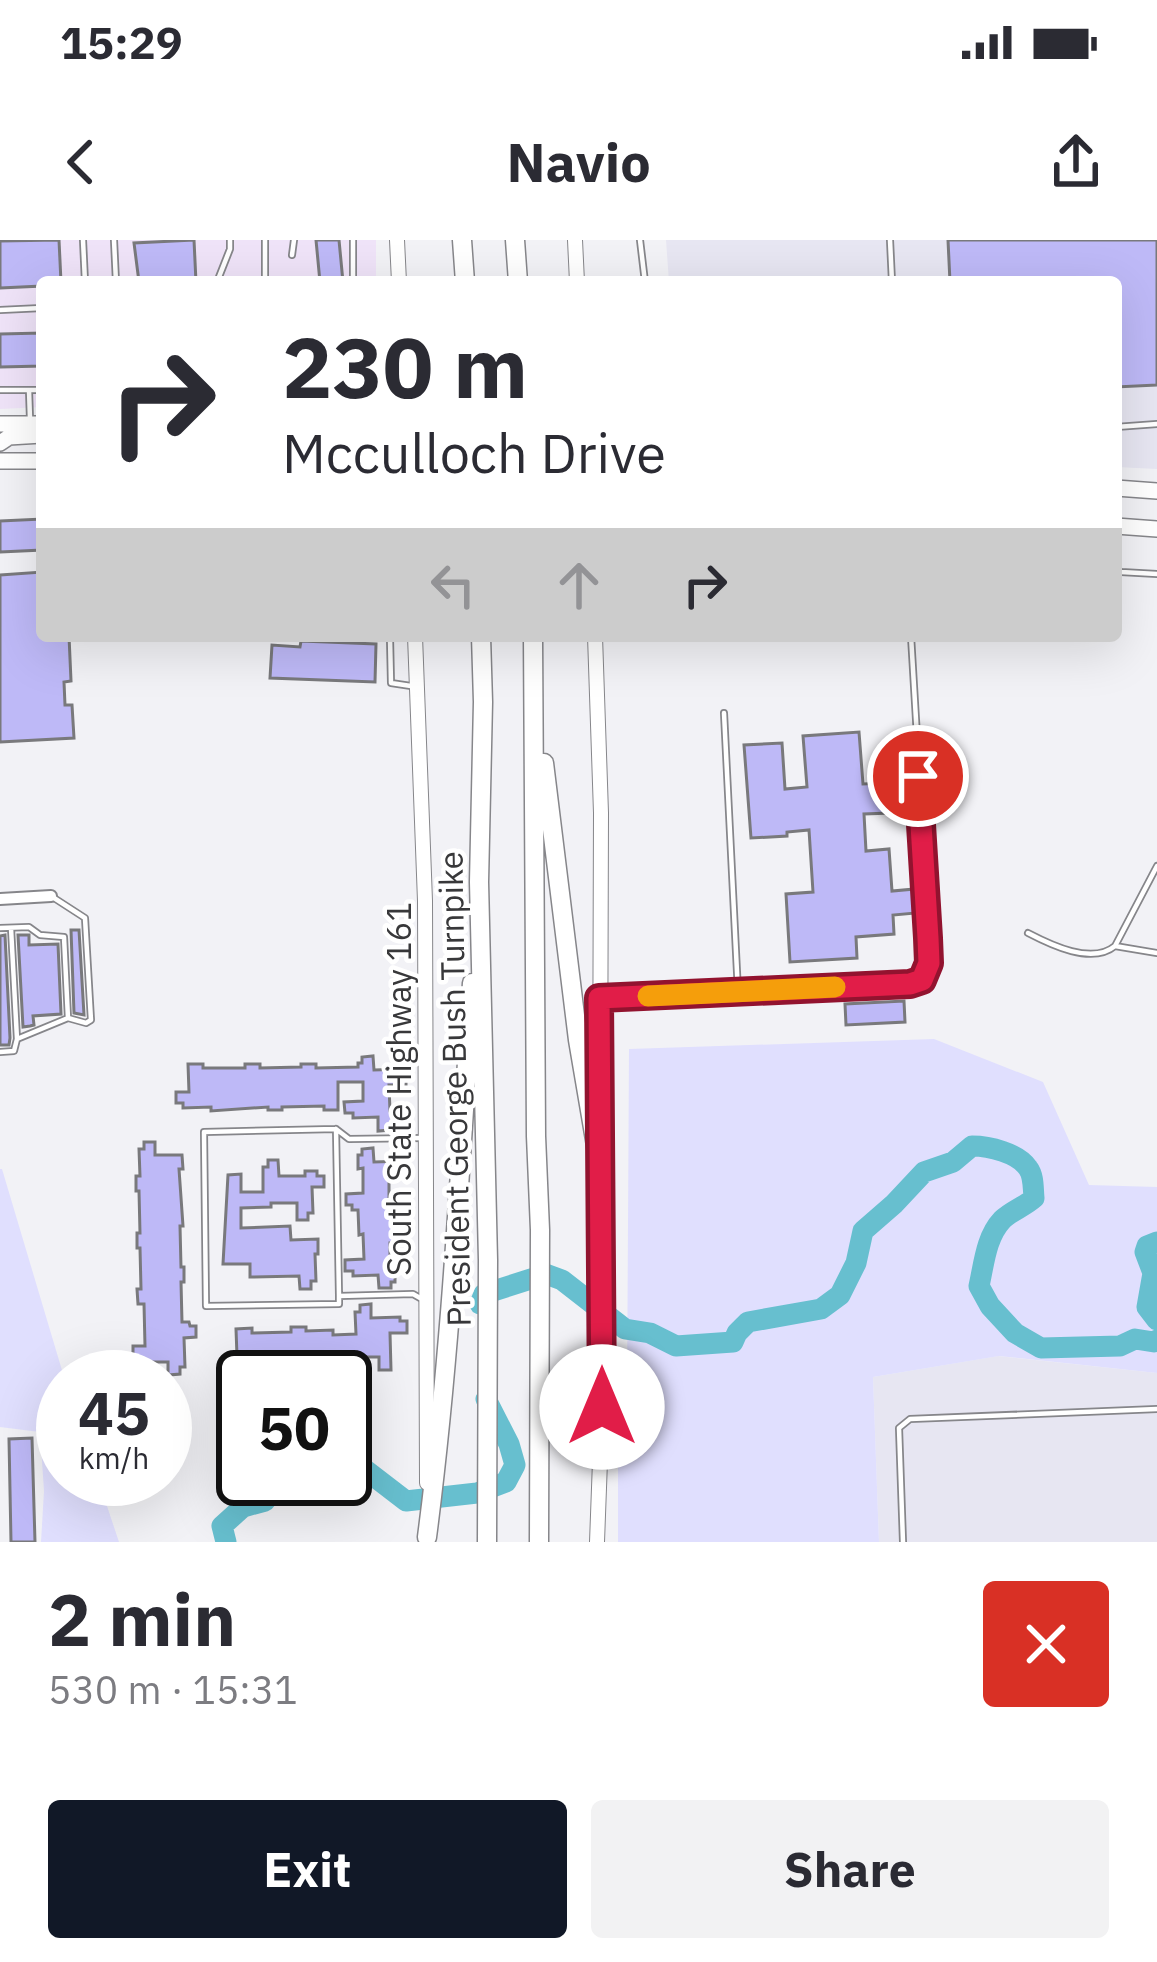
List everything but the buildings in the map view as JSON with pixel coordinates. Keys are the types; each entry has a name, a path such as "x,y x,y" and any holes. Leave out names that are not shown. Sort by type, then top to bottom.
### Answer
{"highway":[{"path":"462,240 465,276"},
{"path":"515,240 518,276"},
{"name":"President George Bush Turnpike","path":"481,642 479,883 488,1260 487,1542"},
{"path":"532,642 540,1536"},
{"path":"534,699 578,1040 601,1175"},
{"path":"427,1539 440,1439 479,883"}],"main road":[{"path":"397,240 399,276"},
{"path":"575,240 577,276"},
{"path":"0,424 36,428"},
{"path":"0,442 36,429"},
{"path":"0,461 36,461"},
{"path":"1122,488 1157,491"},
{"path":"1122,526 1157,529"},
{"name":"South State Highway 161","path":"415,642 425,902 427,1539"},
{"path":"595,642 601,813 598,1542"}],"street":[{"path":"0,898 51,896"}],"lane":[{"path":"83,240 85,276"},
{"path":"114,240 116,276"},
{"path":"219,276 230,240"},
{"path":"265,240 266,276"},
{"path":"292,255 294,240"},
{"path":"353,240 353,276"},
{"path":"640,240 644,276"},
{"path":"890,240 892,276"},
{"path":"0,310 36,308"},
{"path":"0,390 36,389"},
{"path":"29,390 36,420"},
{"path":"1122,427 1157,424"},
{"path":"1122,572 1157,574"},
{"path":"390,642 391,683 417,686"},
{"path":"599,998 922,980 929,963 911,642"},
{"path":"724,713 738,992"},
{"path":"1028,933 1091,955 1106,954 1115,946 1157,866"},
{"path":"17,1039 68,1018 91,1020 85,918 51,896"},
{"path":"0,928 29,927 40,935 64,937 68,1018"},
{"path":"0,1052 14,1051 17,1039 11,928"},
{"path":"1115,946 1157,953"},
{"path":"336,1129 339,1304 206,1306 204,1132 336,1129 350,1138 427,1138"},
{"path":"339,1296 413,1294 426,1300"},
{"path":"903,1542 898,1428 910,1419 1157,1409"}],"shaded area":[{"path":"0,240 376,240 376,276 36,276 36,407 0,409"},
{"path":"666,240 1157,240 1157,469 1122,467 1122,276 669,276"},
{"path":"934,1039 1043,1082 1089,1185 1157,1187 1157,1373 999,1356 873,1377 879,1542 618,1542 618,1399 627,1398 629,1049"},
{"path":"2,1169 56,1350 36,1350 36,1432 0,1427"},
{"path":"998,1356 1157,1373 1157,1542 879,1542 873,1377"},
{"path":"43,1506 107,1506 119,1542 41,1542"}],"waterway":[{"path":"480,1304 484,1294 543,1273 562,1280 625,1329 650,1333 676,1346 733,1342 748,1322 821,1309 840,1295 856,1263 863,1231 924,1172 979,1146 1003,1151 1023,1163 1030,1171 1034,1198 1002,1220 989,1243 979,1286 990,1306 1015,1333 1041,1348 1157,1340"},
{"path":"1157,1242 1145,1252 1153,1273 1147,1307 1157,1320"},
{"path":"372,1475 406,1501 477,1493 506,1482 515,1465 486,1399"},
{"path":"226,1542 222,1526 247,1506"}],"slow traffic":[{"path":"648,996 835,987"}],"route":[{"path":"602,1407 599,998 922,980 929,963 918,776"}]}
